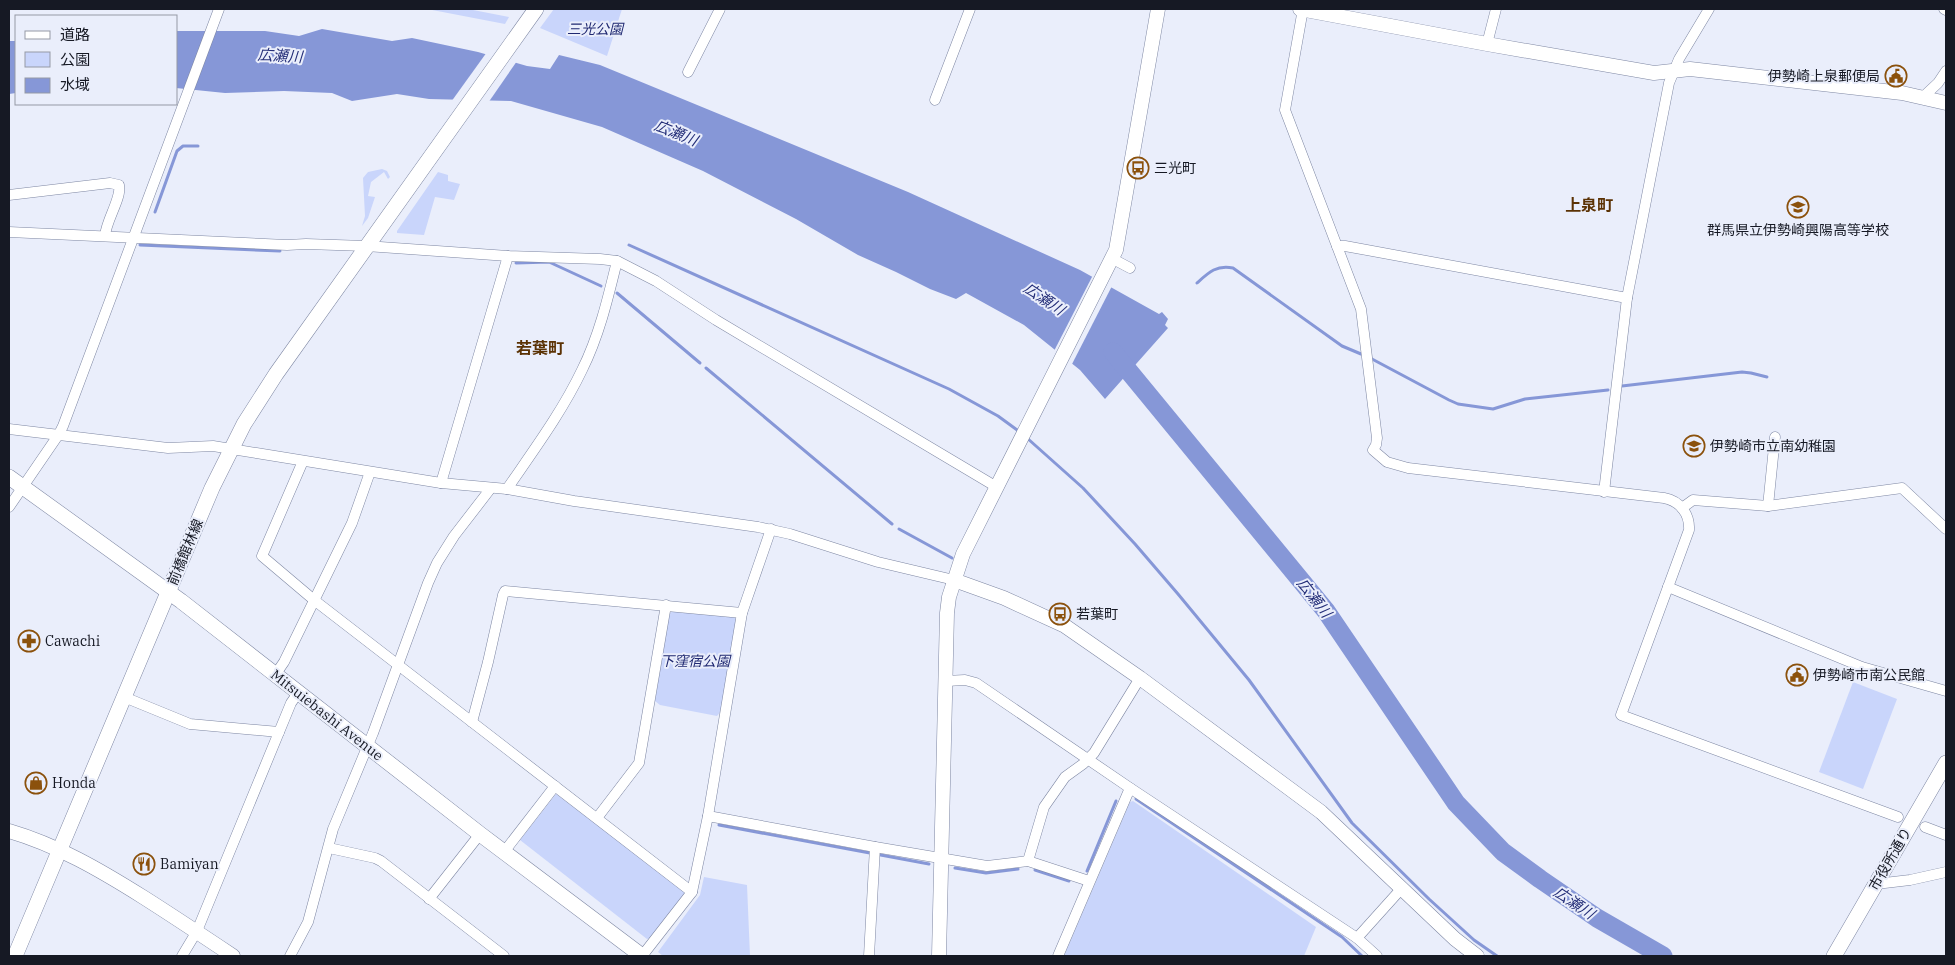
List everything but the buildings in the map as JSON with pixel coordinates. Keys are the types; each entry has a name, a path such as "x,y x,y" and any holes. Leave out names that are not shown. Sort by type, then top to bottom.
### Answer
{"main road":[{"name":"前橋館林線","path":"16,956 168,592 231,449 265,390 532,15"},
{"name":"Mitsuiebashi Avenue","path":"9,477 168,592 480,834 642,956"},
{"name":"市役所通り","path":"1834,956 1876,884 1903,821 1946,763"}],"street":[{"path":"9,507 59,434 134,238 218,9"},
{"path":"688,72 720,9"},
{"path":"935,100 970,9"},
{"path":"939,956 947,613 954,580 963,554 995,486 1111,262 1119,241 1158,9"},
{"path":"1903,821 1621,716 1689,530 1688,516 1672,500 1408,468 1382,458 1373,450 1377,438 1361,309 1285,110 1302,9 1654,73 1690,69 1902,93 1946,103"},
{"path":"1487,44 1496,9"},
{"path":"1604,492 1627,298 1650,177 1673,71 1708,9"},
{"path":"1922,98 1938,83 1946,71"},
{"path":"9,195 110,183 119,185 119,192 105,236"},
{"path":"9,232 287,245 366,246 508,256 617,261 656,281 716,320 995,486"},
{"path":"1337,246 1627,298"},
{"path":"441,483 508,256"},
{"path":"507,489 563,406 583,369 598,328 617,261"},
{"path":"1111,262 1130,268"},
{"path":"9,429 168,448 213,446 441,483 507,489 574,501 771,529 878,562 954,580 1004,598 1065,626 1140,678 1321,812 1455,939 1477,956"},
{"path":"1768,506 1775,437"},
{"path":"303,461 262,556 314,600 692,892"},
{"path":"276,674 284,662 358,508 370,472"},
{"path":"290,956 308,922 333,829 368,747 437,563 454,536 491,488"},
{"path":"1682,508 1693,500 1768,506 1902,488 1946,529"},
{"path":"642,956 692,892 708,816 742,613 771,529"},
{"path":"1668,587 1862,667 1946,691"},
{"path":"472,722 505,591 742,613"},
{"path":"597,818 639,762 666,605"},
{"path":"1028,861 1044,808 1064,777 1094,753 1140,678"},
{"path":"946,681 965,680 976,682 1130,788 1357,938 1377,956"},
{"path":"182,956 197,931 279,732 298,692"},
{"path":"124,697 190,724 279,732"},
{"path":"504,852 555,786"},
{"path":"1058,956 1130,788"},
{"path":"708,816 875,848 987,866 1028,861 1089,881"},
{"path":"1925,827 1946,835"},
{"path":"9,831 60,850 115,880 197,931 232,956"},
{"path":"429,898 480,834"},
{"path":"329,848 375,858 504,956"},
{"path":"869,956 875,848"},
{"path":"1876,884 1910,880 1946,872"},
{"path":"1357,938 1402,888"}],"green space":[{"path":"427,9 468,9 509,17 505,24"},
{"name":"三光公園","path":"554,9 622,9 607,56 540,28"},
{"path":"382,169 387,171 390,177 388,179 384,172 371,182 368,196 375,197 368,218 362,226 365,216 363,178 368,172"},
{"path":"438,172 448,175 448,181 460,184 454,200 435,197 424,235 397,233 397,231"},
{"name":"下窪宿公園","path":"674,610 733,615 736,620 721,711 717,716 660,705 655,701 669,614"},
{"path":"1853,682 1897,699 1863,789 1819,772"},
{"path":"556,794 685,890 686,894 651,938 647,939 520,840"},
{"path":"1133,801 1316,927 1304,956 1064,956 1130,802"},
{"path":"704,877 747,885 750,956 663,956 658,952 700,895"}],"water":[{"path":"322,29 392,41 412,38 478,52 527,66 550,69 559,55 600,65 908,192 1080,270 1159,314 1162,312 1168,319 1165,325 1168,328 1105,399 1080,370 1024,325 966,293 956,299 930,289 858,255 796,219 703,171 602,127 511,101 429,99 397,94 352,101 332,93 284,91 225,93 178,88 178,31 265,31 299,36"},
{"path":"9,41 15,41 15,93 9,94"}],"pier":[{"path":"487,52 517,61 488,103 451,102"},
{"path":"1093,275 1112,286 1071,366 1053,353"}],"waterway":[{"path":"155,212 177,151 183,146 198,146"},
{"path":"140,245 280,251"},
{"path":"629,245 949,389 998,416 1020,432"},
{"path":"516,263 549,262 601,286"},
{"path":"1197,283 1213,270 1227,267 1233,268 1342,346 1361,354"},
{"path":"617,293 700,363"},
{"name":"広瀬川","path":"1113,352 1326,611 1456,803 1503,852 1597,918 1663,956"},
{"path":"1372,359 1458,404 1493,409 1525,399 1608,390"},
{"path":"706,368 892,524"},
{"path":"1622,386 1742,372 1767,377"},
{"path":"1027,438 1083,488 1178,594 1249,680 1352,823 1429,899 1474,940 1497,956"},
{"path":"899,529 952,558"},
{"path":"1136,799 1342,937 1362,956"},
{"path":"1087,871 1116,801"},
{"path":"719,825 929,864"},
{"path":"955,868 986,873 1018,869"},
{"path":"1035,870 1069,881"}],"place":[{"name":"伊勢崎上泉郵便局","path":"1896,76"},
{"name":"三光町","path":"1138,168"},
{"name":"群馬県立伊勢崎興陽高等学校","path":"1798,207"},
{"name":"伊勢崎市立南幼稚園","path":"1694,446"},
{"name":"若葉町","path":"1060,614"},
{"name":"Cawachi","path":"29,641"},
{"name":"伊勢崎市南公民館","path":"1797,675"},
{"name":"Honda","path":"36,783"},
{"name":"Bamiyan","path":"144,864"}],"district":[{"name":"上泉町","path":"1589,205"},
{"name":"若葉町","path":"540,348"}]}
